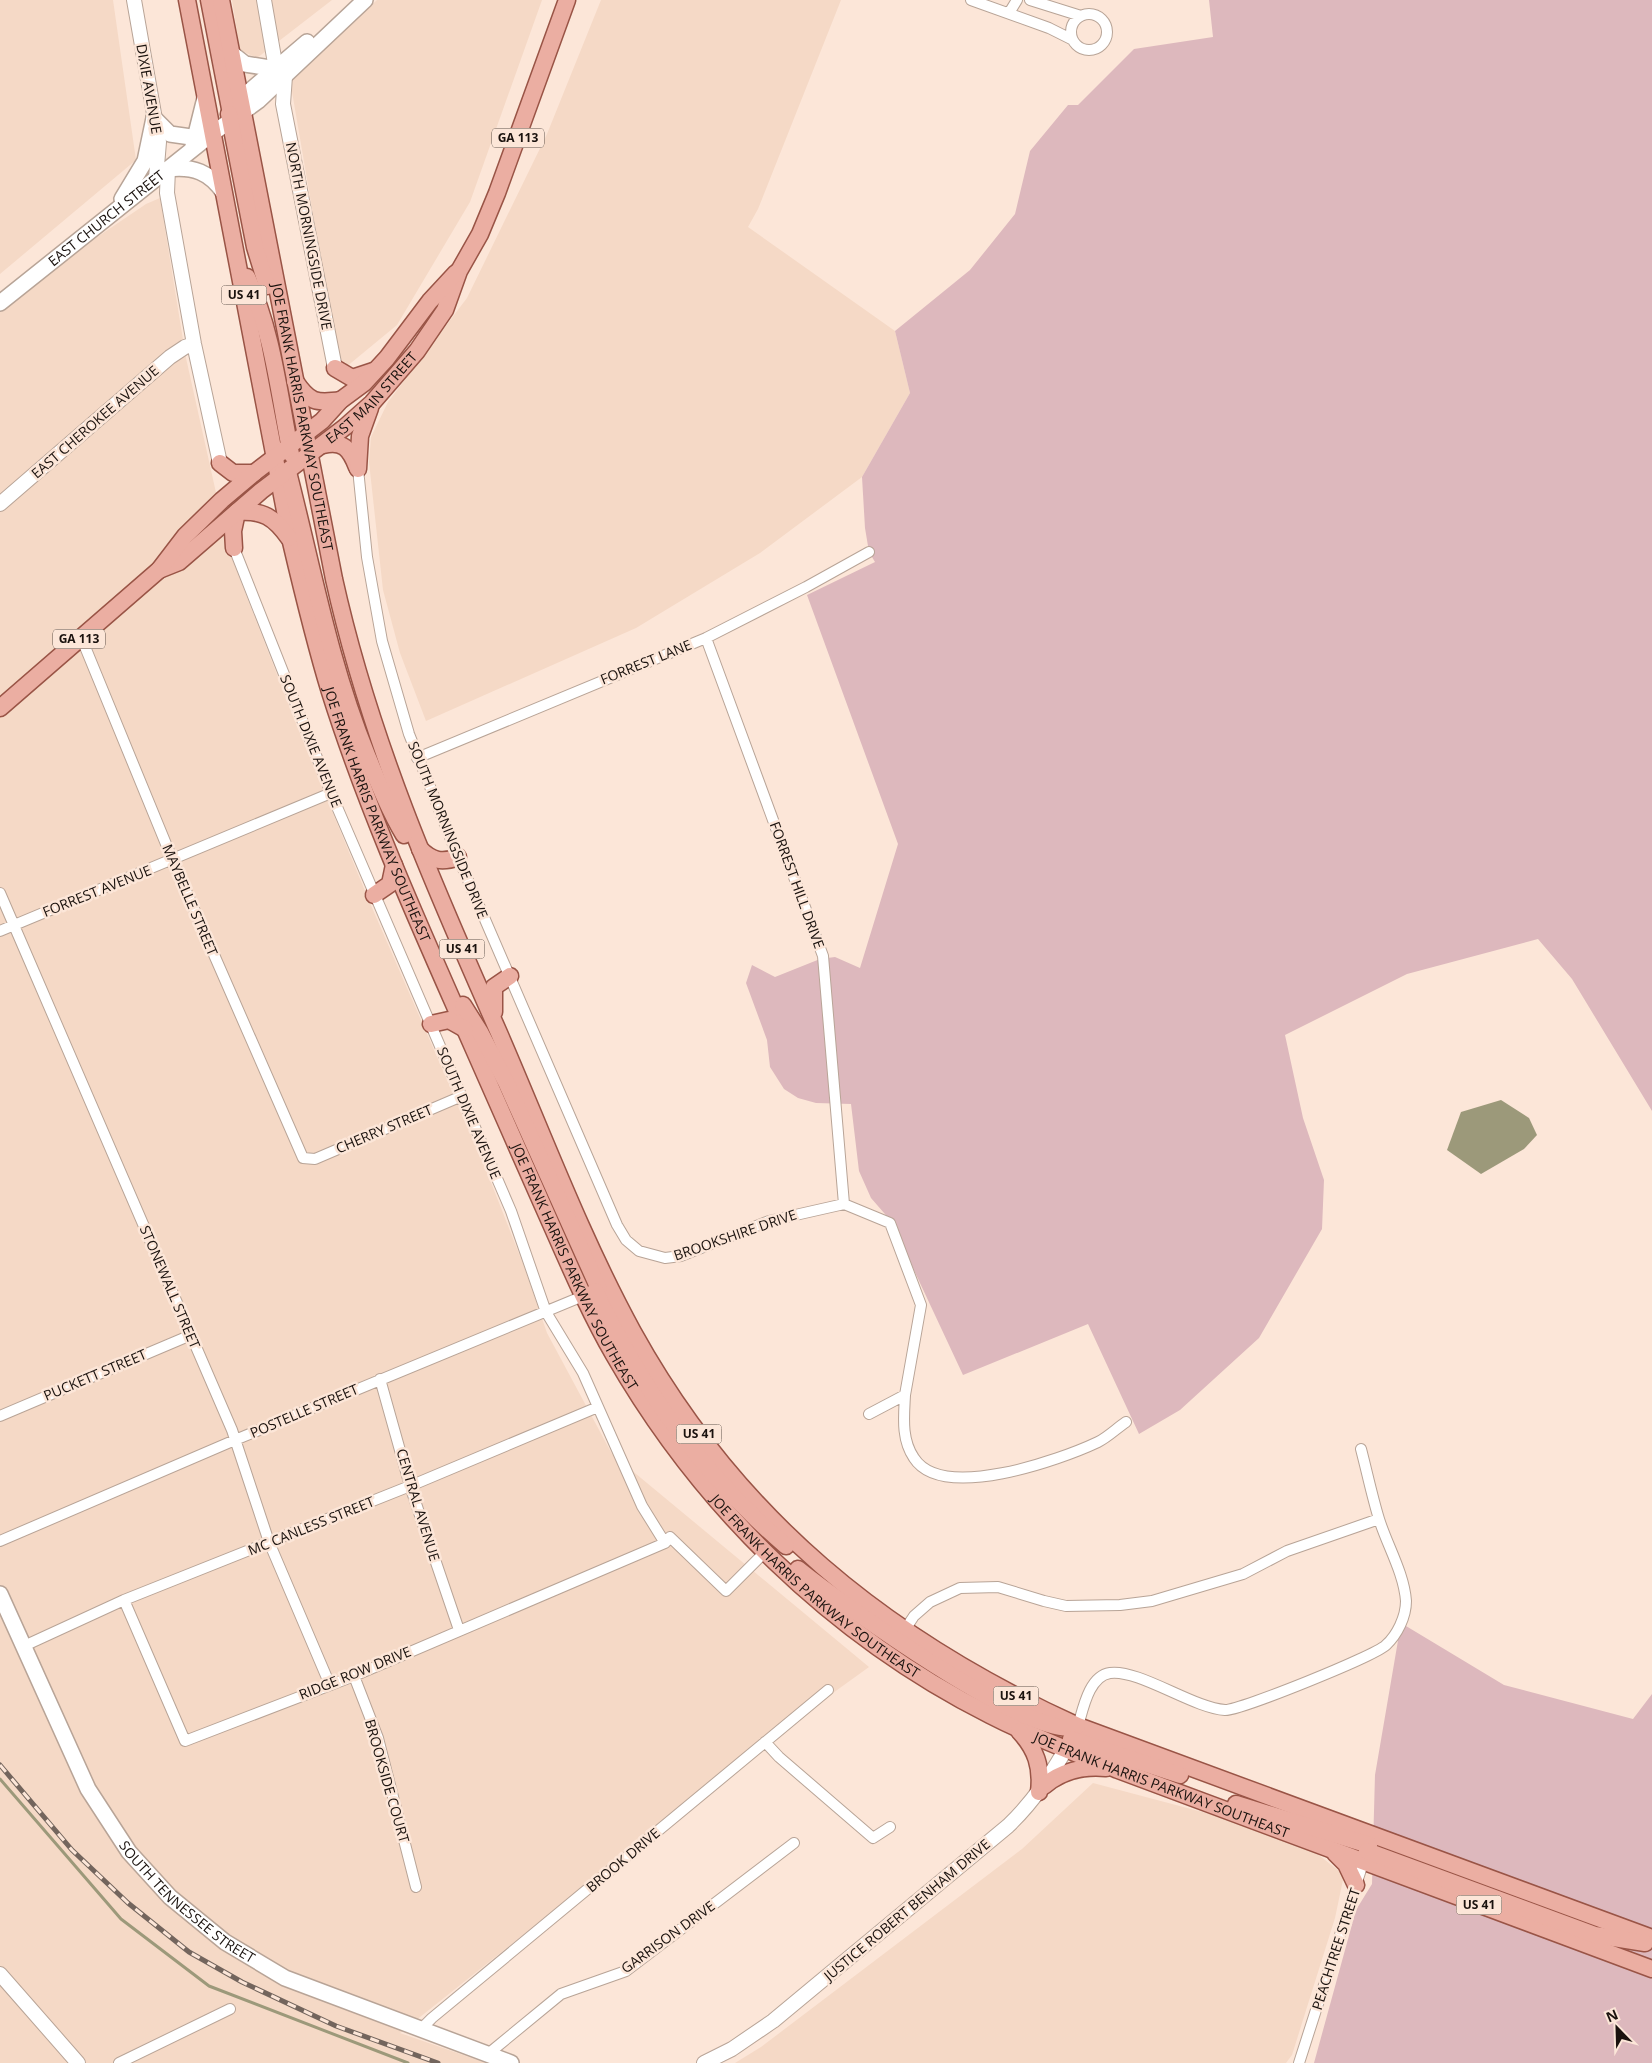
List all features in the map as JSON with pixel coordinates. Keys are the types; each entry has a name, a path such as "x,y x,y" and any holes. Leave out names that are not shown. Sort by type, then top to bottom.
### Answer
{"main road":[{"name":"JOE FRANK HARRIS PARKWAY SOUTHEAST","path":"187,0 206,96 202,140 224,194 275,457 287,471 291,542 312,630 331,696 394,865 465,1029 596,1290 650,1361 692,1423 738,1482 817,1563 904,1631 956,1664 1002,1689 1118,1770 1333,1851 1368,1849 1652,1938"},
{"path":"209,0 234,113"},
{"name":"JOE FRANK HARRIS PARKWAY SOUTHEAST","path":"221,0 231,53 234,113 282,320 305,434 316,450 334,579 356,671 386,765 419,848 497,1029 638,1395 691,1469 751,1538 821,1603 894,1658 953,1695 1013,1726 1072,1738 1236,1785 1368,1849 1652,1970"},
{"name":"EAST CHURCH STREET","path":"234,113 264,95 281,72 312,38 364,0"},
{"name":"EAST MAIN STREET","path":"158,570 179,562 237,512 372,403 417,351 445,310 459,271 480,234 497,193 567,0"},
{"path":"231,53 245,64 281,72"},
{"name":"EAST CHURCH STREET","path":"0,303 157,177 281,72"},
{"path":"154,118 170,134 202,140"},
{"path":"113,212 145,161 154,118"},
{"path":"157,177 192,169 210,176 224,194"},
{"path":"237,257 254,292 264,327 290,445 287,471 329,645 351,714 388,805 407,840 428,869"},
{"name":"EAST MAIN STREET","path":"0,708 158,570 185,536 222,500 254,472 322,421 341,400 364,383 430,302 459,271"},
{"path":"334,368 352,378 368,374 377,369"},
{"path":"294,379 302,391 315,401 321,403 341,400 334,368"},
{"path":"358,469 360,436 372,403"},
{"path":"316,450 332,443 344,445 352,454 358,469"},
{"path":"220,463 233,473 244,475 254,472"},
{"path":"220,463 223,484 222,500"},
{"path":"234,548 233,531 237,512 250,511 266,514 274,519 291,542"},
{"path":"205,540 223,539 234,548"},
{"path":"419,848 436,860 442,861 458,857"},
{"path":"374,895 390,884 394,865"},
{"path":"497,1029 492,992 497,983 510,976"},
{"path":"444,981 466,1010 506,1082 596,1290"},
{"path":"431,1024 449,1020 465,1029"},
{"path":"751,1538 773,1548 812,1580 879,1629 952,1676 1052,1727 1064,1729 1072,1738"},
{"name":"SOUTH TENNESSEE STREET","path":"0,1594 76,1766 99,1808 131,1854 170,1897 225,1942 272,1971 322,1994 511,2063"},
{"path":"1013,1726 1024,1736 1036,1756 1040,1770 1041,1789"},
{"path":"1041,1789 1052,1780 1077,1769 1099,1768 1118,1770"},
{"path":"1182,1794 1250,1808 1368,1849 1595,1934 1652,1943"},
{"path":"1333,1851 1346,1864 1356,1886"},
{"path":"1626,1960 1652,1962"}],"street":[{"name":"DIXIE AVENUE","path":"134,0 159,142 157,177 167,193"},
{"path":"264,0 281,72"},
{"path":"972,0 1049,28 1073,40"},
{"path":"1009,14 1017,0"},
{"path":"1030,0 1080,16 1087,14 1099,16 1105,23 1106,38 1102,44 1090,50 1077,46 1073,40 1072,26 1080,16"},
{"name":"NORTH MORNINGSIDE DRIVE","path":"281,72 284,104 334,368"},
{"path":"264,95 278,98 284,104"},
{"path":"172,220 177,178 192,169"},
{"path":"157,177 155,185 167,193 194,344 220,463"},
{"name":"EAST CHEROKEE AVENUE","path":"0,504 170,357 185,347 194,344"},
{"name":"SOUTH MORNINGSIDE DRIVE","path":"358,469 366,549 384,649 417,758 617,1225 626,1240 639,1252"},
{"name":"SOUTH DIXIE AVENUE","path":"234,548 331,793 511,1211 546,1312 583,1373 642,1506 665,1543"},
{"name":"FORREST LANE","path":"417,758 706,638 806,587 869,552"},
{"name":"MAYBELLE STREET","path":"81,637 173,860 300,1155 306,1160"},
{"name":"FORREST HILL DRIVE","path":"706,638 823,956 844,1204"},
{"name":"FORREST AVENUE","path":"0,931 331,793"},
{"name":"STONEWALL STREET","path":"0,893 235,1440 269,1542 330,1684"},
{"name":"CHERRY STREET","path":"306,1160 315,1159 462,1096"},
{"path":"844,1204 890,1223 921,1305 905,1395 904,1427 914,1459 927,1471 940,1476 962,1479 1040,1464 1099,1441 1126,1422"},
{"name":"BROOKSHIRE DRIVE","path":"639,1252 655,1257 672,1258 769,1221 844,1204"},
{"name":"POSTELLE STREET","path":"0,1541 235,1440 596,1290"},
{"name":"PUCKETT STREET","path":"0,1416 191,1335"},
{"name":"CENTRAL AVENUE","path":"380,1379 410,1486 458,1630"},
{"path":"869,1414 905,1395"},
{"name":"MC CANLESS STREET","path":"24,1646 124,1600 410,1486 598,1408"},
{"path":"1072,1738 1092,1688 1098,1680 1110,1673 1127,1675 1225,1710 1245,1706 1385,1647 1392,1639 1404,1615 1406,1601 1399,1574 1379,1519 1361,1449"},
{"path":"904,1631 914,1616 930,1602 960,1588 998,1587 1066,1606 1120,1605 1152,1601 1243,1574 1287,1551 1379,1519"},
{"path":"665,1543 670,1537 726,1591 765,1552"},
{"name":"RIDGE ROW DRIVE","path":"124,1600 185,1741 354,1676 665,1543"},
{"name":"BROOKSIDE COURT","path":"354,1676 378,1738 416,1888"},
{"name":"BROOK DRIVE","path":"420,2030 432,2018 828,1690"},
{"name":"JUSTICE ROBERT BENHAM DRIVE","path":"704,2063 732,2049 773,2021 996,1836 1025,1809 1041,1789 1072,1738"},
{"path":"765,1742 779,1757 873,1838 890,1827"},
{"name":"GARRISON DRIVE","path":"488,2054 561,1994 626,1971 794,1843"},
{"name":"PEACHTREE STREET","path":"1299,2063 1368,1849"},
{"path":"0,1974 78,2063"},
{"path":"119,2063 230,2009"}],"shaded area":[{"path":"0,0 113,0 136,160 0,274"},
{"path":"232,0 332,0 257,58 240,50"},
{"path":"377,0 542,0 470,202 397,325 340,372 290,80"},
{"path":"601,0 841,0 758,209 748,227 895,331 910,393 862,477 760,553 636,628 426,721 400,653 383,590 369,462 371,437 388,402 467,298 547,134"},
{"path":"1209,0 1652,0 1652,1111 1572,979 1538,939 1407,974 1285,1035 1303,1118 1324,1180 1322,1229 1259,1338 1180,1410 1139,1434 1088,1324 963,1375 891,1221 871,1198 859,1171 851,1104 816,1103 798,1098 784,1089 770,1067 767,1040 746,983 752,965 775,977 820,959 835,957 860,968 898,844 807,595 875,562 869,552 865,528 862,477 910,393 895,331 970,270 1015,214 1030,151 1068,105 1078,105 1134,49 1213,37"},
{"path":"160,198 186,358 229,551 297,726 370,903 483,1162 525,1269 547,1333 612,1454 869,1667 765,1742 400,2033 486,2063 0,2063 0,303 146,204"},
{"path":"1501,1100 1529,1118 1537,1135 1524,1149 1481,1174 1447,1150 1461,1112"},
{"path":"1401,1623 1504,1685 1633,1719 1652,1694 1652,2063 1314,2063 1356,1910 1372,1884 1375,1775"},
{"path":"1093,1783 1296,1837 1344,1875 1335,1918 1292,2055 1286,2063 735,2063 761,2047 1022,1849"}],"waterway":[{"path":"0,1779 121,1919 209,1986 408,2063"}],"railway":[{"path":"0,1765 72,1850 128,1903 189,1952 242,1982 336,2026 438,2063"}]}
